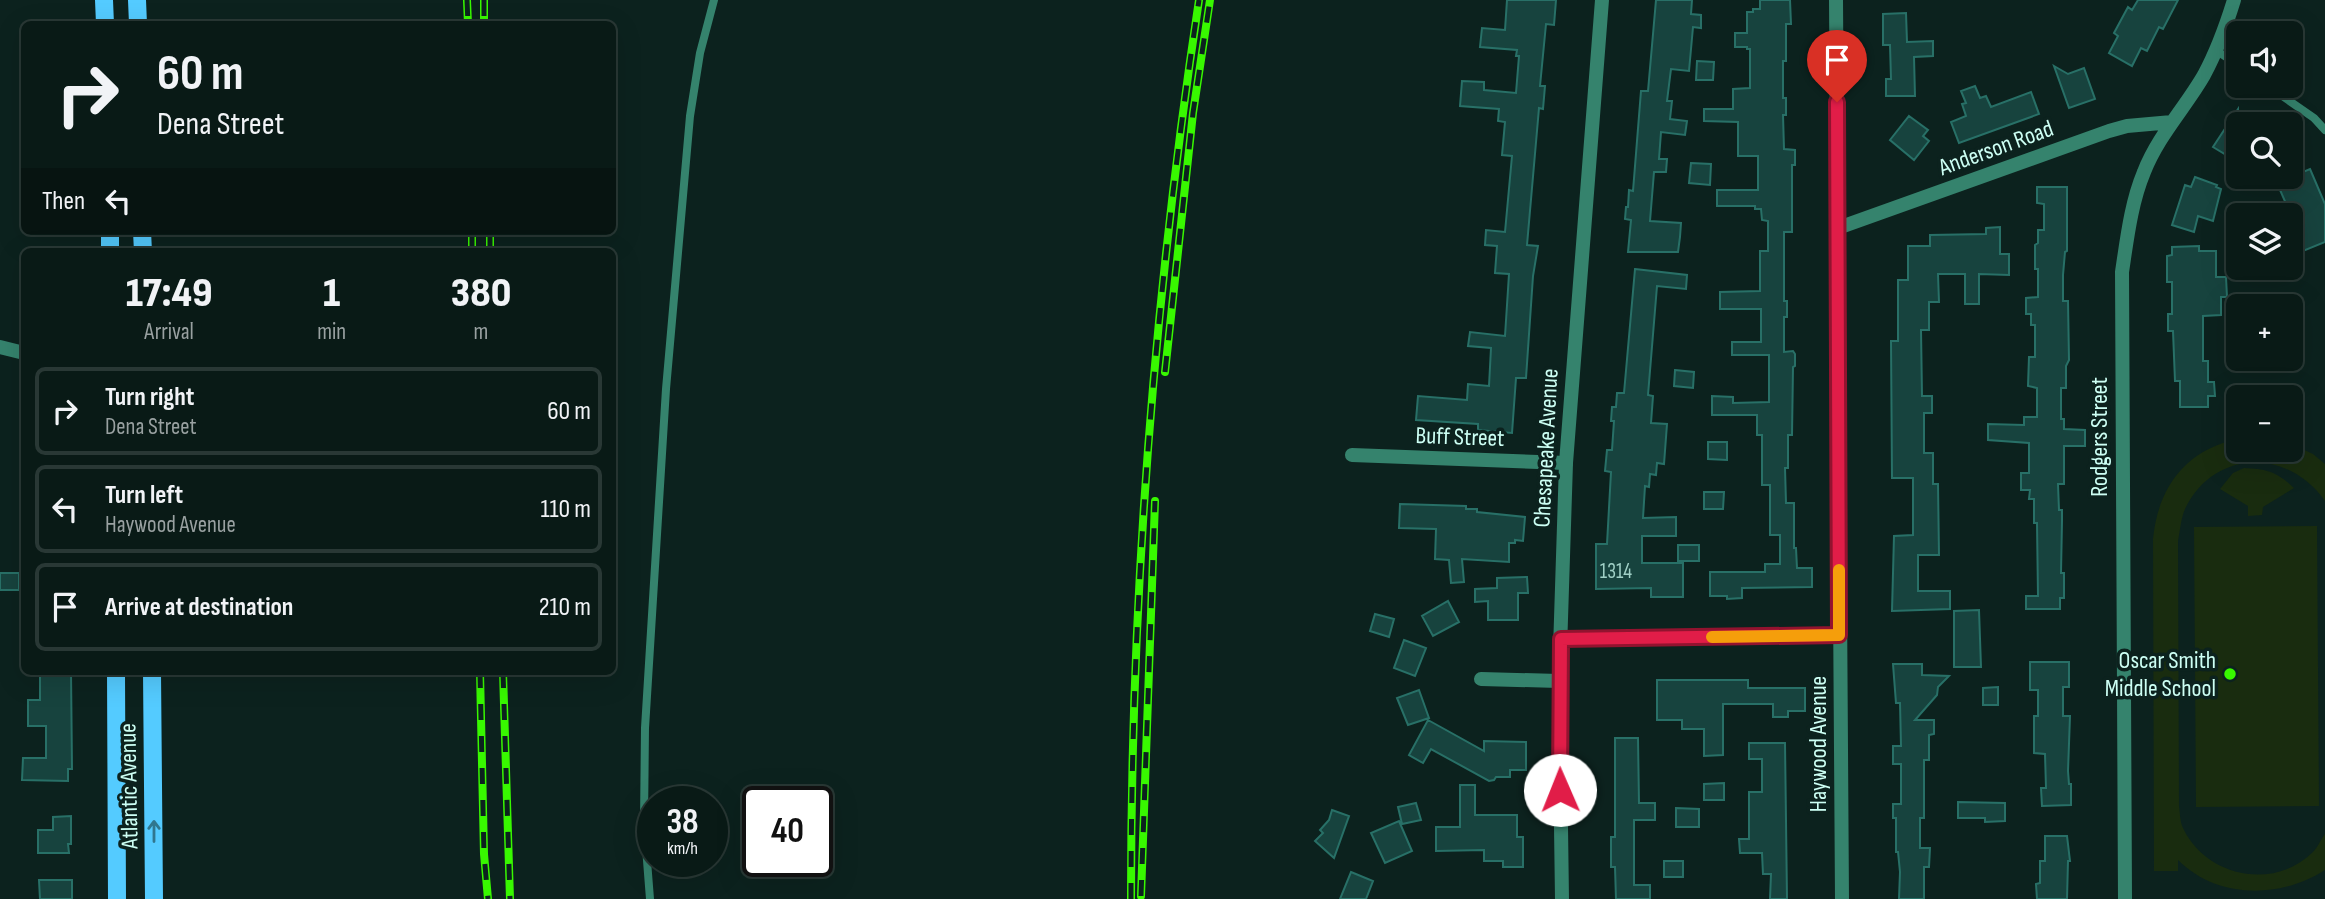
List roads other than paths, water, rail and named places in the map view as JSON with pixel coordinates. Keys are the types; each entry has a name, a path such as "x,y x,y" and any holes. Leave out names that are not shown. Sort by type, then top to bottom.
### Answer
{"main road":[{"path":"104,0 105,21"},
{"path":"137,0 138,21"},
{"name":"Atlantic Avenue","path":"116,675 117,899"},
{"name":"Atlantic Avenue","path":"152,675 154,899"}],"street":[{"name":"Chesapeake Avenue","path":"1562,899 1559,681 1566,463 1602,0"},
{"name":"Haywood Avenue","path":"1836,0 1842,899"},
{"name":"Rodgers Street","path":"2125,899 2122,272 2132,214 2143,172 2217,51 2234,0"},
{"name":"Anderson Road","path":"1838,228 2109,131 2127,126 2172,122"},
{"path":"0,346 21,352"},
{"name":"Buff Street","path":"1352,456 1566,463"},
{"path":"1561,639 1839,635"},
{"path":"1481,679 1559,681"}],"lane":[{"path":"650,899 644,822 645,728 666,388 690,116 700,53 714,0"},
{"path":"2217,51 2226,57"},
{"path":"2285,98 2314,118 2325,130"}],"railway":[{"path":"467,0 468,21"},
{"path":"484,0 484,21"},
{"path":"1131,899 1135,674 1148,448 1169,224 1199,0"},
{"path":"1165,372 1193,113 1210,0"},
{"path":"472,235 472,248"},
{"path":"490,235 490,248"},
{"path":"1141,896 1155,501"},
{"path":"480,675 484,854 488,899"},
{"path":"503,675 510,899"}],"place":[{"name":"Oscar Smith Middle School","path":"2230,674"}]}
